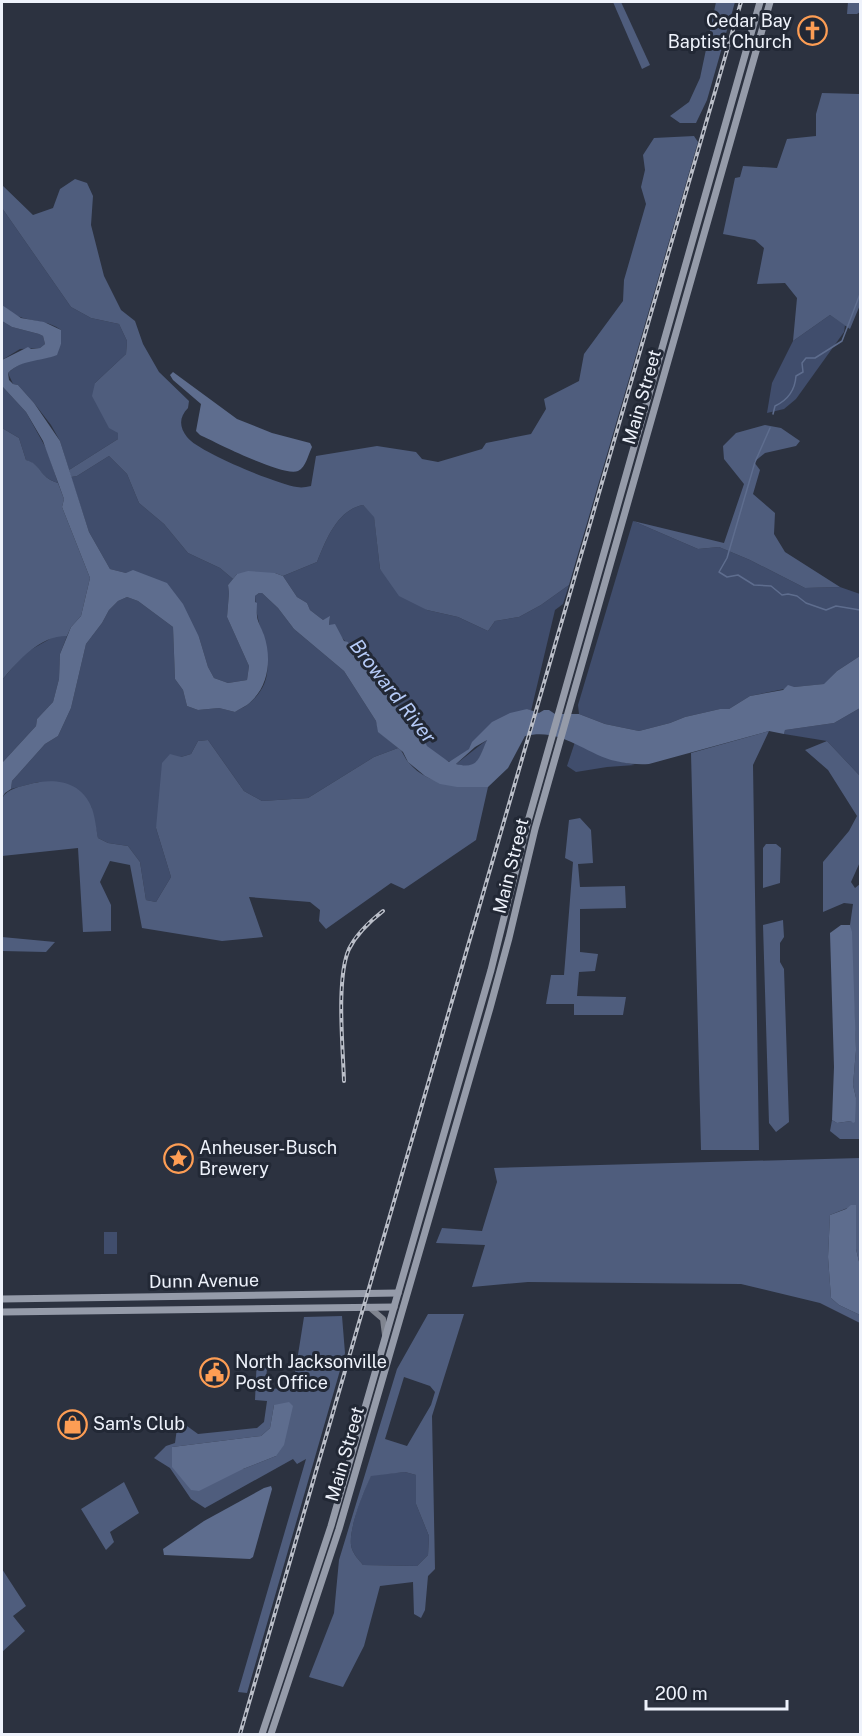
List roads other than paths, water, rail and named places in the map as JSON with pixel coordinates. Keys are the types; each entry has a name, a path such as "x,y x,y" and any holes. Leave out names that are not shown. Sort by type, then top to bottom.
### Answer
{"main road":[{"name":"Main Street","path":"262,1734 313,1584 398,1293 498,944 522,843 551,738 760,2"},
{"name":"Main Street","path":"272,1734 321,1587 498,981 528,855 568,711 770,2"},
{"path":"638,432 651,421 649,393"},
{"name":"Dunn Avenue","path":"2,1299 407,1293"},
{"path":"368,1307 376,1311 383,1319 385,1338"},
{"name":"Dunn Avenue","path":"2,1312 404,1307"}],"waterway":[{"path":"773,414 775,406 790,394 796,376 803,372 802,363 806,358 815,358 842,341 860,294"},
{"path":"770,428 755,462 727,558 719,572 727,577 738,575 754,585 771,586 782,595 797,596 806,603 826,610 836,606 860,610"}],"railway":[{"path":"240,1734 741,2"},
{"path":"344,1081 341,995 345,962 356,938 383,911"}],"place":[{"name":"Cedar Bay Baptist Church","path":"813,31"},
{"name":"Anheuser-Busch Brewery","path":"178,1158"},
{"name":"North Jacksonville Post Office","path":"214,1372"},
{"name":"Sam's Club","path":"72,1424"}],"water label":[{"name":"Broward River","path":"393,691"}]}
